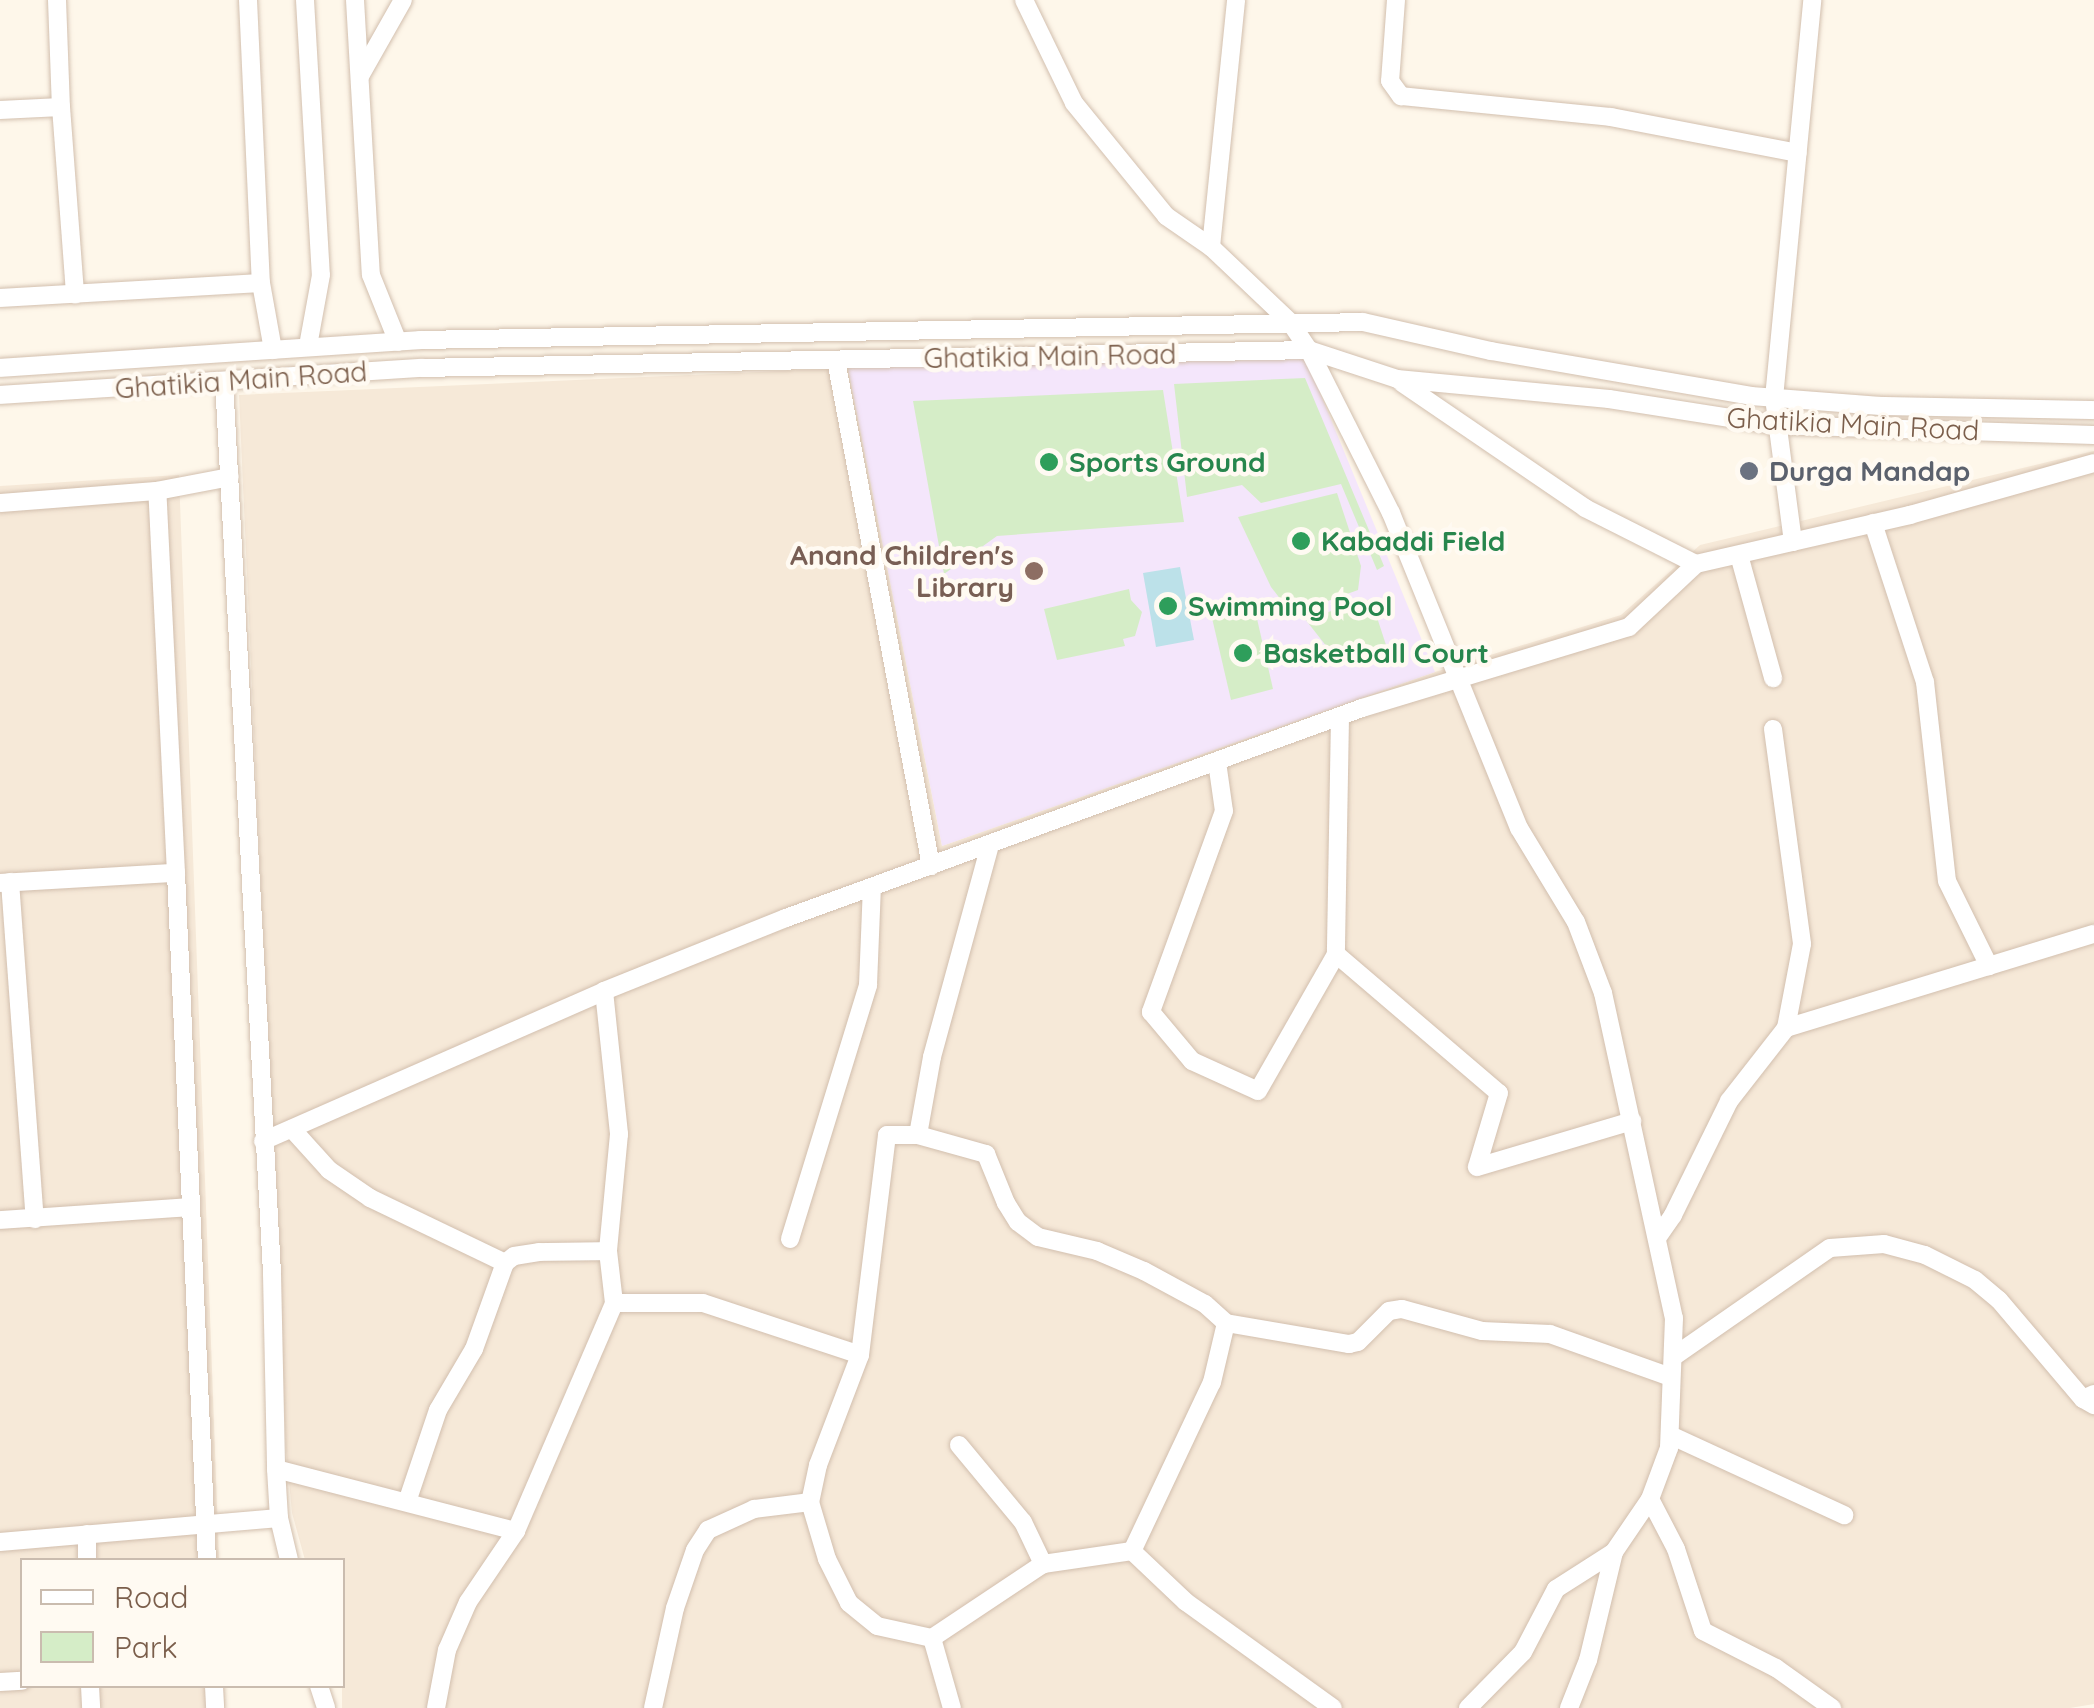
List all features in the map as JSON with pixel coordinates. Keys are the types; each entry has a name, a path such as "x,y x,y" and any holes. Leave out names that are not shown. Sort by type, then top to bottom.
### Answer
{"street":[{"path":"57,0 75,294"},
{"path":"248,0 261,283 273,350"},
{"path":"305,0 321,275 308,346"},
{"path":"356,0 371,274 398,342"},
{"path":"360,76 403,0"},
{"path":"1024,0 1074,103 1166,216 1210,247 1290,322 1309,350 1392,512 1455,678 1519,828 1576,922 1603,993 1674,1318 1670,1435 1650,1500 1614,1552 1588,1660 1568,1708"},
{"path":"1210,247 1236,0"},
{"path":"1396,0 1390,81 1402,96 1610,117 1798,152"},
{"path":"1793,542 1774,398 1812,0"},
{"path":"0,110 61,107"},
{"path":"0,298 261,283"},
{"name":"Ghatikia Main Road","path":"8,367 398,342 1363,322 1491,351 1774,398 1882,406 2094,410"},
{"path":"582,337 584,365"},
{"name":"Ghatikia Main Road","path":"10,395 421,368 1309,350 1397,380 1609,399 1775,425 2094,435"},
{"path":"836,360 931,866"},
{"path":"8,367 10,395"},
{"path":"1397,380 1585,508 1696,564"},
{"path":"224,381 264,1142 276,1469 279,1518 289,1558"},
{"path":"264,1142 604,991 872,886 1340,716 1629,627 1696,564 1873,523 2094,463"},
{"path":"0,504 157,491 230,478"},
{"path":"157,491 207,1558"},
{"path":"1873,523 1925,682 1946,881 1990,966"},
{"path":"1739,554 1773,678"},
{"path":"1217,762 1224,812 1151,1012 1192,1061 1258,1091 1336,954 1340,716"},
{"path":"1657,1238 1673,1215 1729,1101 1786,1028 1802,944 1773,729"},
{"path":"918,1135 932,1057 990,845"},
{"path":"34,1219 5,882 176,874"},
{"path":"790,1239 868,984 872,886"},
{"path":"1786,1028 2094,934"},
{"path":"1336,954 1499,1093 1476,1167 1632,1120"},
{"path":"436,1708 446,1650 468,1602 516,1531 614,1303 608,1252 619,1134 604,991"},
{"path":"292,1129 329,1170 370,1198 505,1264"},
{"path":"1132,1551 1043,1564 932,1638 877,1626 849,1603 827,1559 810,1502 818,1464 860,1355 887,1135 918,1135 986,1154 1006,1203 1018,1222 1038,1237 1097,1250 1144,1271 1205,1304 1226,1323 1348,1344 1358,1342 1389,1311 1402,1309 1482,1331 1550,1334 1672,1367"},
{"path":"0,1220 190,1207"},
{"path":"1672,1367 1830,1248 1884,1244 1925,1256 1975,1280 1999,1300 2090,1399"},
{"path":"407,1502 438,1410 474,1349 505,1264 514,1256 552,1250 608,1252"},
{"path":"614,1303 704,1303 860,1355"},
{"path":"1132,1551 1212,1382 1226,1323"},
{"path":"1670,1435 1844,1515"},
{"path":"960,1445 1023,1522 1043,1564"},
{"path":"276,1469 516,1531"},
{"path":"1650,1500 1676,1549 1703,1631 1711,1639 1776,1668 1832,1708"},
{"path":"653,1708 675,1608 694,1550 708,1530 754,1509 810,1502"},
{"path":"0,1542 279,1518"},
{"path":"87,1534 88,1558"},
{"path":"1132,1551 1186,1602 1333,1708"},
{"path":"1468,1708 1523,1652 1556,1589 1614,1552"},
{"path":"932,1638 952,1708"}],"shaded area":[{"path":"1306,359 1435,672 942,846 848,368"},
{"path":"848,368 942,846 1435,672 1621,615 1700,545 2094,451 2094,1704 2070,1708 342,1708 345,1558 304,1558 292,1513 286,1449 239,395"},
{"path":"179,475 219,1558 20,1558 20,1688 224,1688 225,1708 0,1708 0,486"}],"green space":[{"path":"1305,378 1384,566 1377,570 1341,484 1261,503 1242,485 1187,497 1174,384"},
{"name":"Sports Ground","path":"1163,390 1184,522 997,536 944,574 913,401"},
{"name":"Kabaddi Field","path":"1337,493 1361,566 1358,590 1292,614 1271,587 1238,517"},
{"path":"1129,589 1131,600 1142,612 1135,636 1123,639 1125,646 1057,660 1044,609"},
{"path":"1371,599 1386,645 1338,661 1305,619"},
{"name":"Basketball Court","path":"1255,610 1273,689 1231,700 1212,618"}],"water":[{"name":"Swimming Pool","path":"1180,567 1194,640 1156,647 1143,573"}],"place":[{"name":"Sports Ground","path":"1049,462"},
{"name":"Durga Mandap","path":"1749,471"},
{"name":"Kabaddi Field","path":"1301,541"},
{"name":"Anand Children's Library","path":"1034,571"},
{"name":"Swimming Pool","path":"1168,606"},
{"name":"Basketball Court","path":"1243,653"}]}
